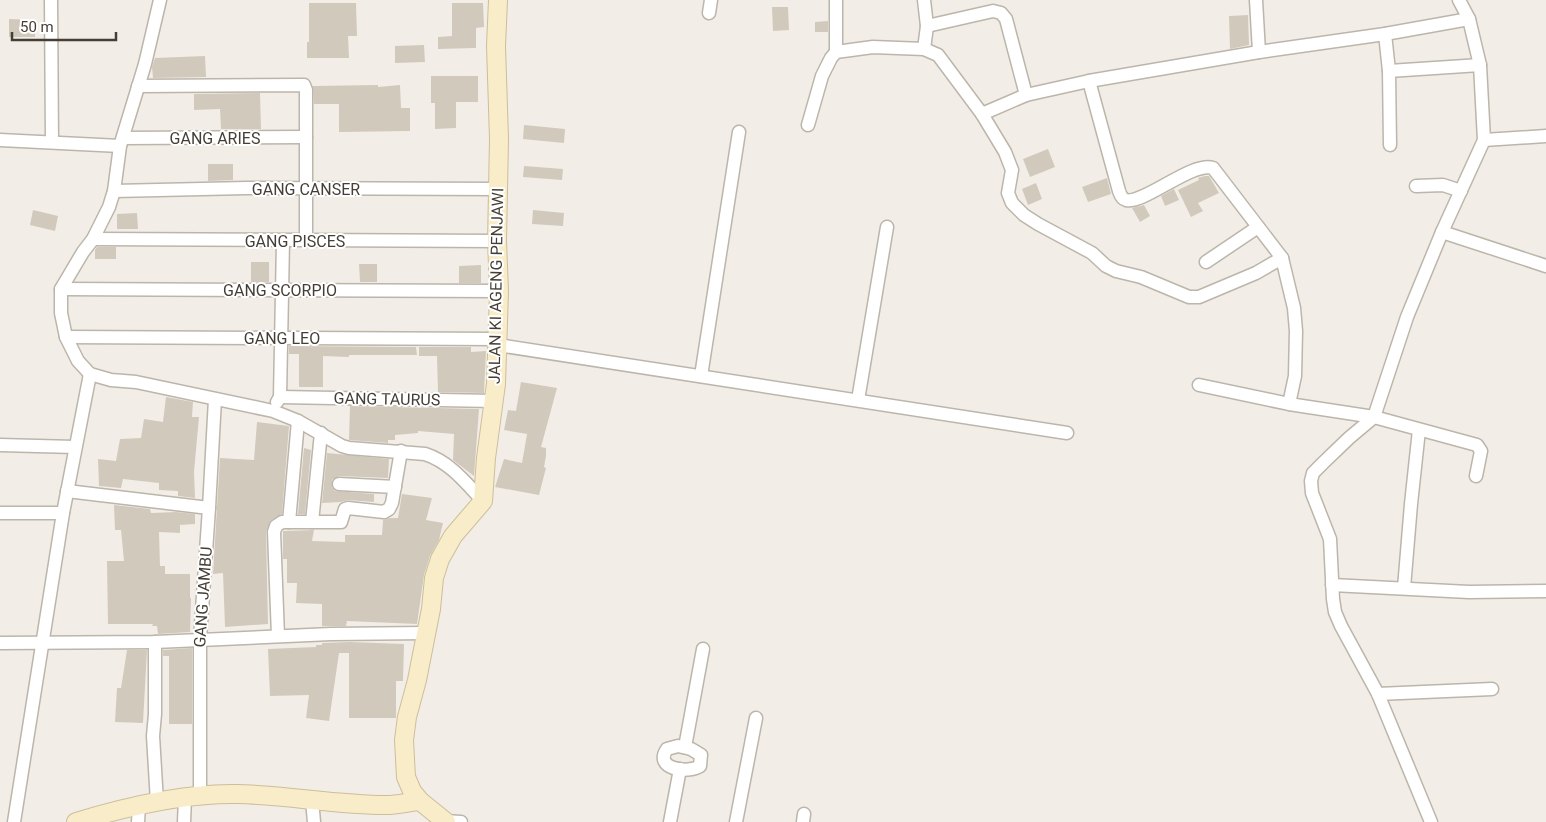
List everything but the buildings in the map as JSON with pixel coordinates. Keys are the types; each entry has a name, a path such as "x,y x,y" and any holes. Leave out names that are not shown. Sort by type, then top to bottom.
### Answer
{"main road":[{"name":"JALAN KI AGENG PENJAWI","path":"483,501 486,458 494,401 498,342 497,240 499,139 496,46 498,0"},
{"path":"451,822 420,801 412,791 406,777 404,740 407,717 417,680 431,609 434,578 440,559 453,536 483,501"},
{"path":"76,822 108,813 139,814 157,802 234,794 388,805 420,801"}],"street":[{"path":"51,0 52,142"},
{"path":"160,0 138,86 121,142 114,191 106,216 61,289 61,314 66,337 78,361 90,374 101,378 136,382 273,411 349,448 425,454 442,460 483,501"},
{"path":"808,125 825,69 836,52 836,0"},
{"path":"924,0 927,26 924,49"},
{"path":"1256,0 1259,52"},
{"path":"1431,822 1378,694 1335,612 1330,539 1312,493 1312,481 1313,473 1374,417 1408,317 1442,232 1484,140 1480,65 1469,19 1460,0"},
{"path":"927,26 993,11 1001,13 1006,19 1026,95"},
{"path":"982,114 1026,95 1089,81 1469,19"},
{"path":"1385,34 1389,71 1390,145"},
{"path":"836,52 872,47 924,49 938,55 982,114 1005,152 1011,165 1008,193 1012,203 1024,215 1092,253 1106,266 1116,271 1141,277 1189,297 1199,297 1256,273 1282,258"},
{"path":"1389,71 1480,65"},
{"path":"1089,81 1119,191 1123,199 1138,198 1195,169 1209,167 1218,173 1282,258 1294,308 1296,331 1295,376 1289,404"},
{"path":"138,86 304,85 306,90 306,241"},
{"path":"701,376 739,132"},
{"path":"1484,140 1546,136"},
{"name":"GANG ARIES","path":"0,140 121,142 306,138"},
{"path":"1416,186 1444,185 1461,191"},
{"name":"GANG CANSER","path":"114,191 246,188 498,189"},
{"path":"858,400 887,227"},
{"path":"1206,262 1258,227"},
{"path":"1442,232 1546,266"},
{"name":"GANG PISCES","path":"93,239 283,241 497,240"},
{"path":"273,411 280,397 280,338 284,290 283,241"},
{"name":"GANG SCORPIO","path":"61,289 499,291"},
{"name":"GANG LEO","path":"66,337 498,342 701,376 1068,433"},
{"path":"14,822 41,642 75,447 90,374"},
{"path":"1199,385 1289,404 1374,417 1477,445 1481,451 1476,476"},
{"name":"GANG TAURUS","path":"280,397 494,401"},
{"name":"GANG JAMBU","path":"184,822 192,797 214,399"},
{"path":"289,522 298,422"},
{"path":"1404,588 1419,430"},
{"path":"312,522 321,433"},
{"path":"0,445 75,447"},
{"path":"278,636 274,532 276,526 282,522 341,522 343,512 348,508 384,512 390,509 401,451"},
{"path":"339,484 395,487"},
{"path":"67,491 209,508"},
{"path":"0,513 63,513"},
{"path":"1332,585 1469,592 1546,591"},
{"path":"0,646 41,642 155,642 200,638 426,633"},
{"path":"155,642 155,714 153,736 157,802"},
{"path":"685,748 703,650"},
{"path":"1378,694 1492,689"},
{"path":"736,822 756,718"},
{"path":"673,747 685,748 697,751 701,755 700,766 695,770 680,769 666,764 664,753 667,749 673,747"},
{"path":"670,822 680,769"},
{"path":"312,800 314,822"}]}
